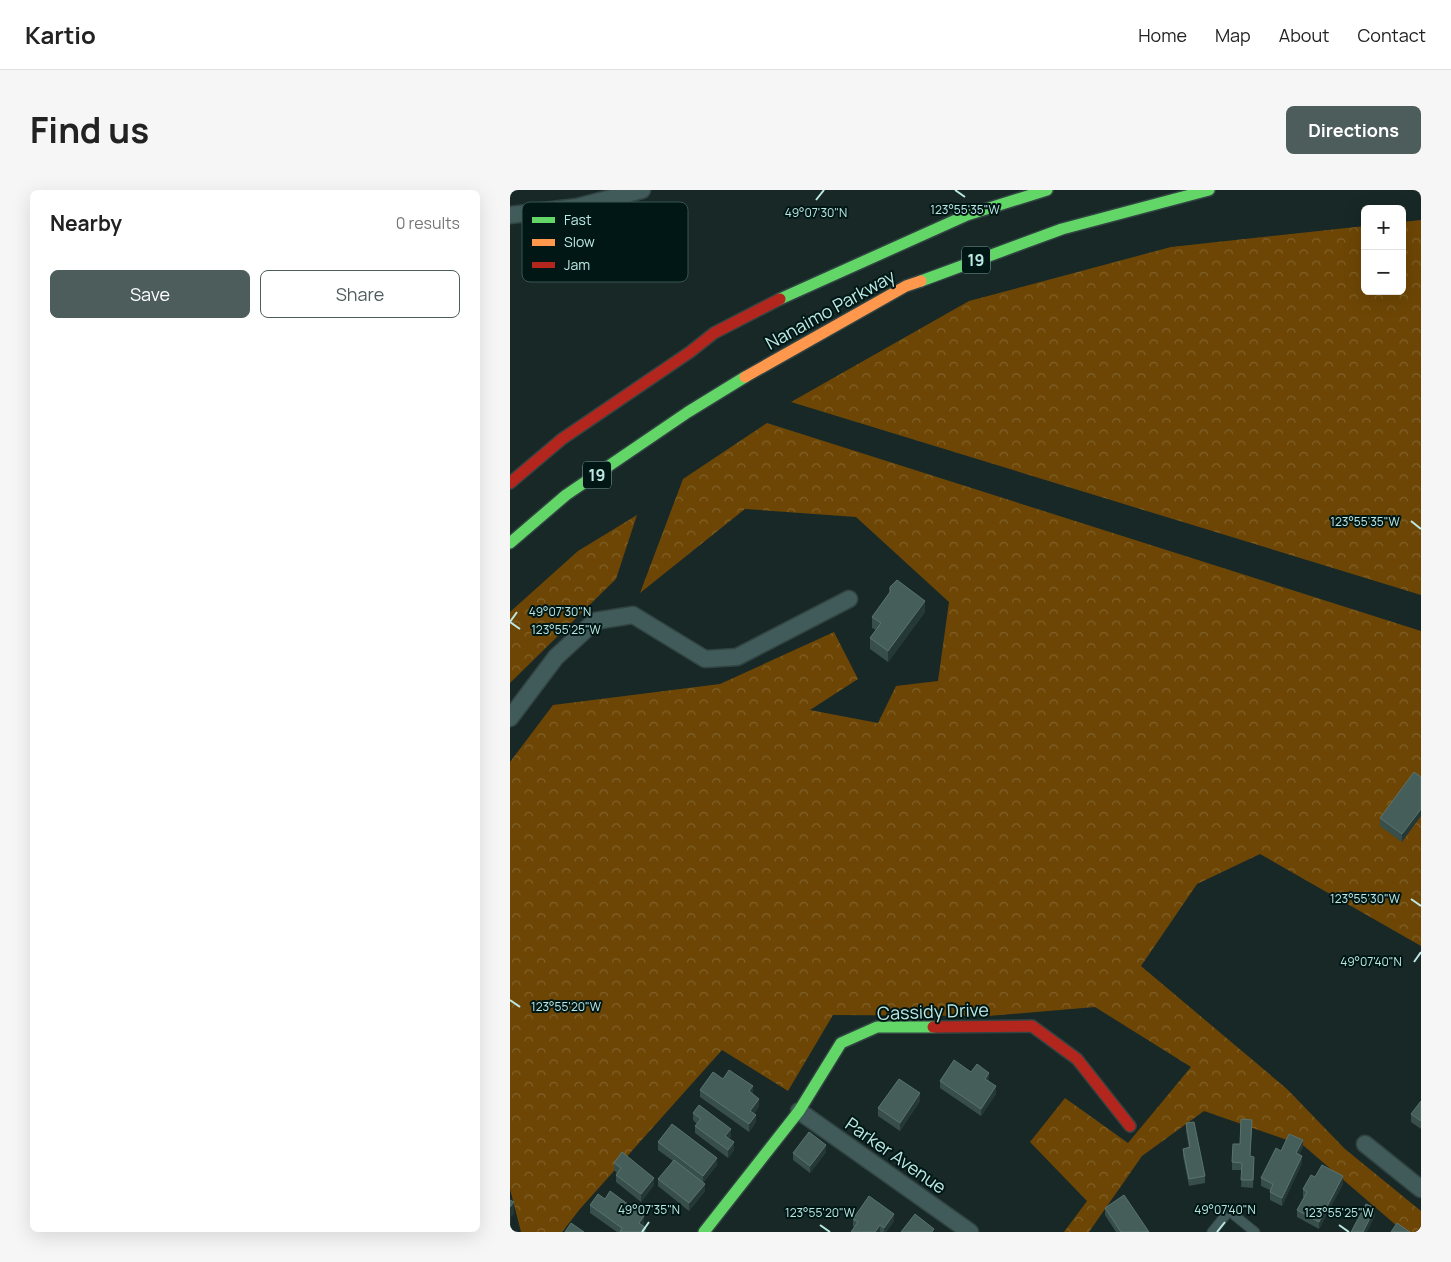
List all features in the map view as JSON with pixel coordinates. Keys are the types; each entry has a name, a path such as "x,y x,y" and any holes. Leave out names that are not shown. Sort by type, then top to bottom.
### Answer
{"main road":[{"name":"Nanaimo Parkway","path":"510,483 562,439 714,334 808,285 967,215 1047,190"},
{"name":"Nanaimo Parkway","path":"510,543 566,495 688,412 906,286 1062,228 1209,190"},
{"name":"Cassidy Drive","path":"704,1232 799,1111 841,1043 876,1027 1032,1026 1077,1059 1130,1126"}],"street":[{"path":"596,202 642,190"},
{"path":"510,718 556,657 595,620 633,615 705,659 736,657 848,599"},
{"name":"Parker Avenue","path":"799,1111 970,1232"},
{"path":"1365,1144 1421,1189"}],"lane":[{"path":"1212,1232 1229,1211 1255,1232"}],"green space":[{"path":"1421,220 1421,595 791,402 969,301 1171,247 1361,226 1361,295 1406,295 1406,222"},
{"path":"767,423 1421,631 1421,946 1260,854 1197,884 1141,966 1287,1089 1345,1149 1421,1211 1421,1232 1404,1232 1304,1146 1204,1111 1142,1156 1089,1232 1064,1232 1087,1201 1030,1142 1065,1098 1128,1143 1191,1067 1095,1007 988,1016 833,1015 788,1091 722,1050 580,1209 562,1232 521,1232 510,1189 510,762 553,705 720,684 834,632 858,679 810,710 878,723 896,686 938,681 949,602 856,517 745,509 640,593 683,479"},
{"path":"637,515 616,579 510,683 510,612 578,551"}],"building":[{"path":"897,580 925,601 888,651 870,638 881,623 872,617 890,592 890,587"},
{"path":"1414,772 1421,777 1421,809 1402,834 1380,818"},
{"path":"954,1060 971,1072 977,1064 989,1073 985,1079 996,1086 981,1109 940,1081"},
{"path":"729,1070 753,1086 749,1091 759,1099 750,1111 756,1115 749,1124 700,1090 713,1072 723,1079"},
{"path":"899,1079 920,1093 900,1123 878,1108"},
{"path":"1421,1101 1421,1121 1411,1114"},
{"path":"699,1105 731,1129 725,1136 734,1142 728,1150 695,1126 701,1119 693,1113"},
{"path":"1241,1119 1252,1120 1250,1156 1254,1157 1253,1180 1241,1180 1242,1163 1232,1162 1233,1144 1240,1144"},
{"path":"1194,1122 1205,1176 1189,1179 1183,1149 1190,1147 1186,1123"},
{"path":"672,1124 717,1158 703,1176 658,1142"},
{"path":"809,1132 826,1145 810,1166 793,1153"},
{"path":"1289,1134 1303,1140 1296,1153 1302,1156 1282,1198 1270,1192 1273,1184 1261,1178 1276,1148 1281,1151"},
{"path":"622,1152 654,1178 641,1194 616,1175 621,1168 614,1163"},
{"path":"674,1160 705,1184 689,1203 658,1179"},
{"path":"1322,1165 1343,1176 1319,1222 1297,1210 1307,1192 1303,1189 1311,1175 1315,1177"},
{"path":"610,1191 644,1216 639,1223 646,1228 643,1232 620,1232 622,1228 590,1205 598,1194 605,1199"},
{"path":"1124,1195 1149,1232 1121,1232 1105,1208"},
{"path":"869,1196 894,1214 884,1228 880,1225 875,1232 851,1232 858,1222 853,1219"},
{"path":"1366,1204 1375,1208 1363,1232 1351,1232"},
{"path":"915,1214 934,1229 932,1232 901,1232"},
{"path":"571,1223 584,1232 565,1232"},
{"path":"1397,1223 1410,1232 1391,1232"}],"traffic: fast":[{"path":"780,299 967,215 1047,190"},
{"path":"921,281 1062,229 1209,190"},
{"path":"510,543 566,495 688,412 745,377"},
{"path":"704,1232 799,1111 841,1043 877,1027 933,1027"}],"traffic: slow":[{"path":"745,377 906,286 921,281"}],"traffic: jam":[{"path":"510,483 562,439 690,352 714,333 780,299"},
{"path":"933,1027 1032,1026 1077,1059 1130,1126"}]}
